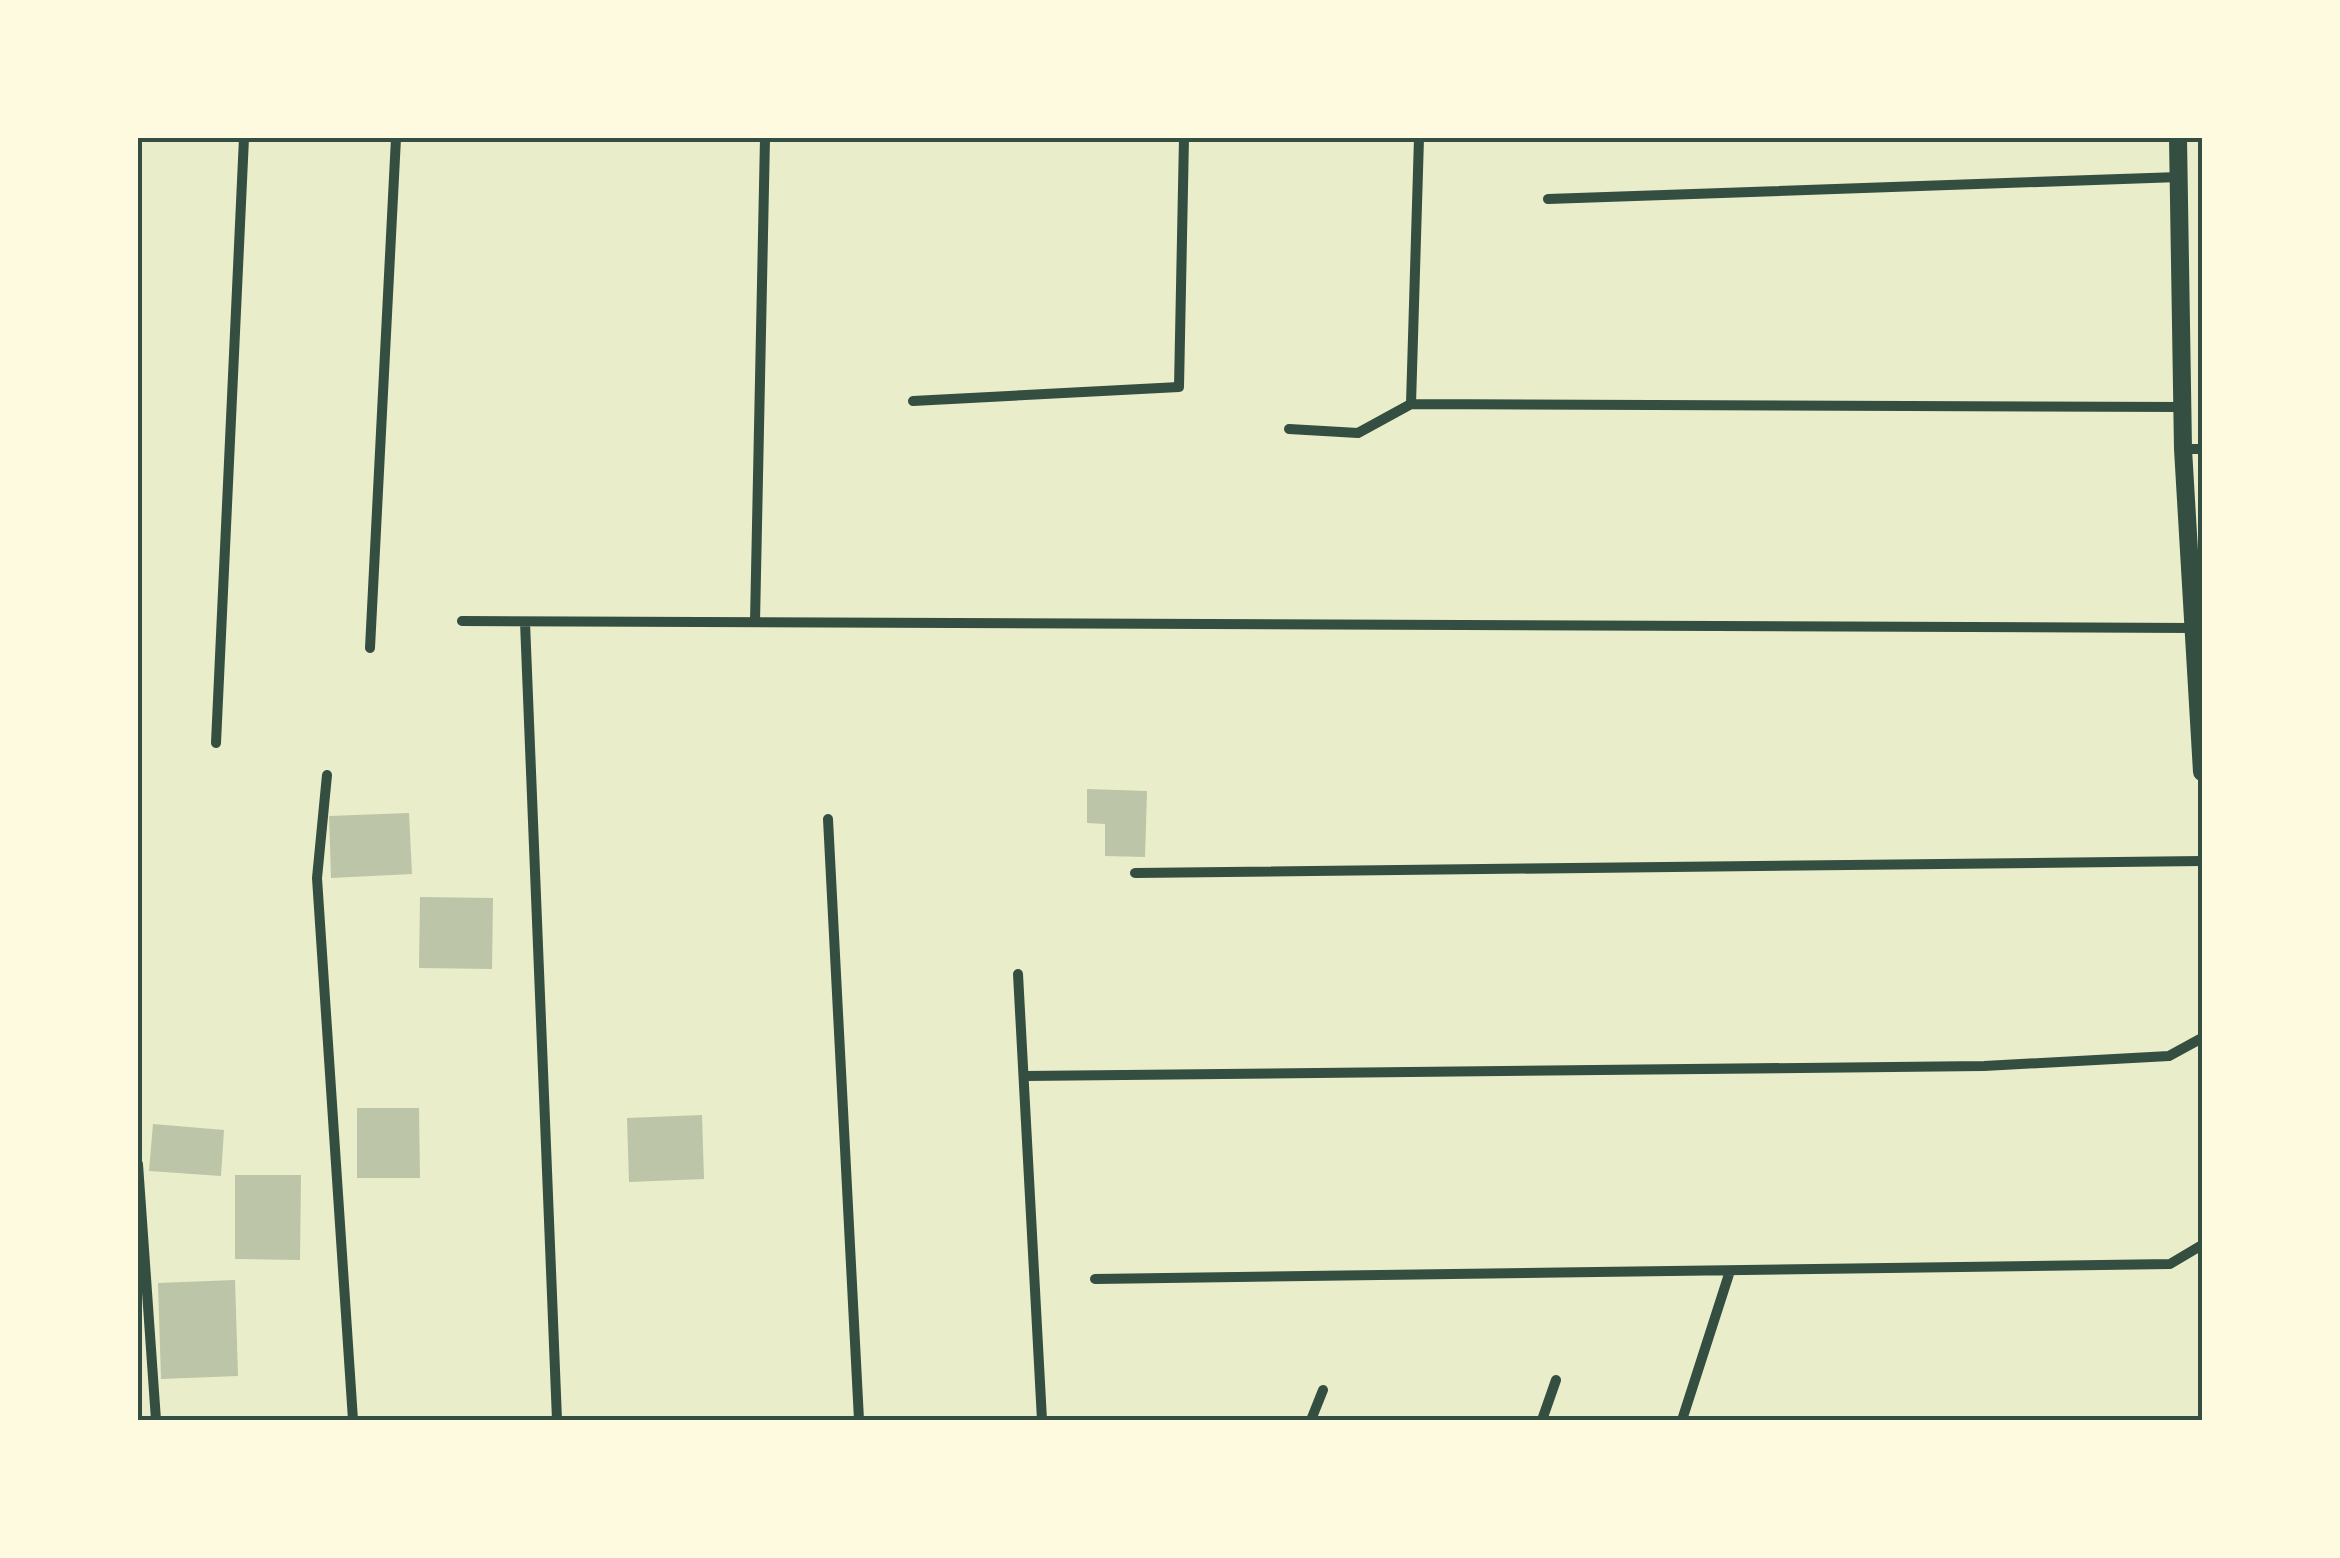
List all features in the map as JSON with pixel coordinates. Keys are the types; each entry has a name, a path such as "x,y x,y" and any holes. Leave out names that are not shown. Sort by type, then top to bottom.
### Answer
{"street":[{"path":"216,743 244,138"},
{"path":"370,648 396,138"},
{"path":"755,622 765,138"},
{"path":"913,401 1179,387 1184,138"},
{"path":"1412,404 1419,138"},
{"path":"2178,138 2183,408 2193,449 2192,628 2202,772"},
{"path":"1548,199 2179,177"},
{"path":"1289,430 1358,433 1412,404 2183,408"},
{"path":"462,621 2192,628"},
{"path":"525,622 557,1420"},
{"path":"327,775 317,878 354,1420"},
{"path":"828,819 859,1420"},
{"path":"1135,873 2202,860"},
{"path":"1018,974 1042,1420"},
{"path":"1024,1076 1984,1066 2170,1056 2202,1038"},
{"path":"138,1164 156,1420"},
{"path":"1095,1280 2170,1264 2202,1245"},
{"path":"1682,1420 1730,1271"},
{"path":"1542,1420 1556,1380"},
{"path":"1310,1420 1323,1390"}],"building":[{"path":"1087,789 1147,791 1145,857 1105,856 1105,824 1087,823"},
{"path":"409,813 412,874 331,878 329,816"},
{"path":"420,897 493,898 492,969 419,968"},
{"path":"357,1108 419,1108 420,1178 357,1178"},
{"path":"702,1115 704,1179 629,1182 627,1118"},
{"path":"153,1124 224,1130 221,1176 149,1171"},
{"path":"235,1175 301,1175 300,1260 235,1259"},
{"path":"235,1280 238,1376 161,1379 158,1283"}]}
